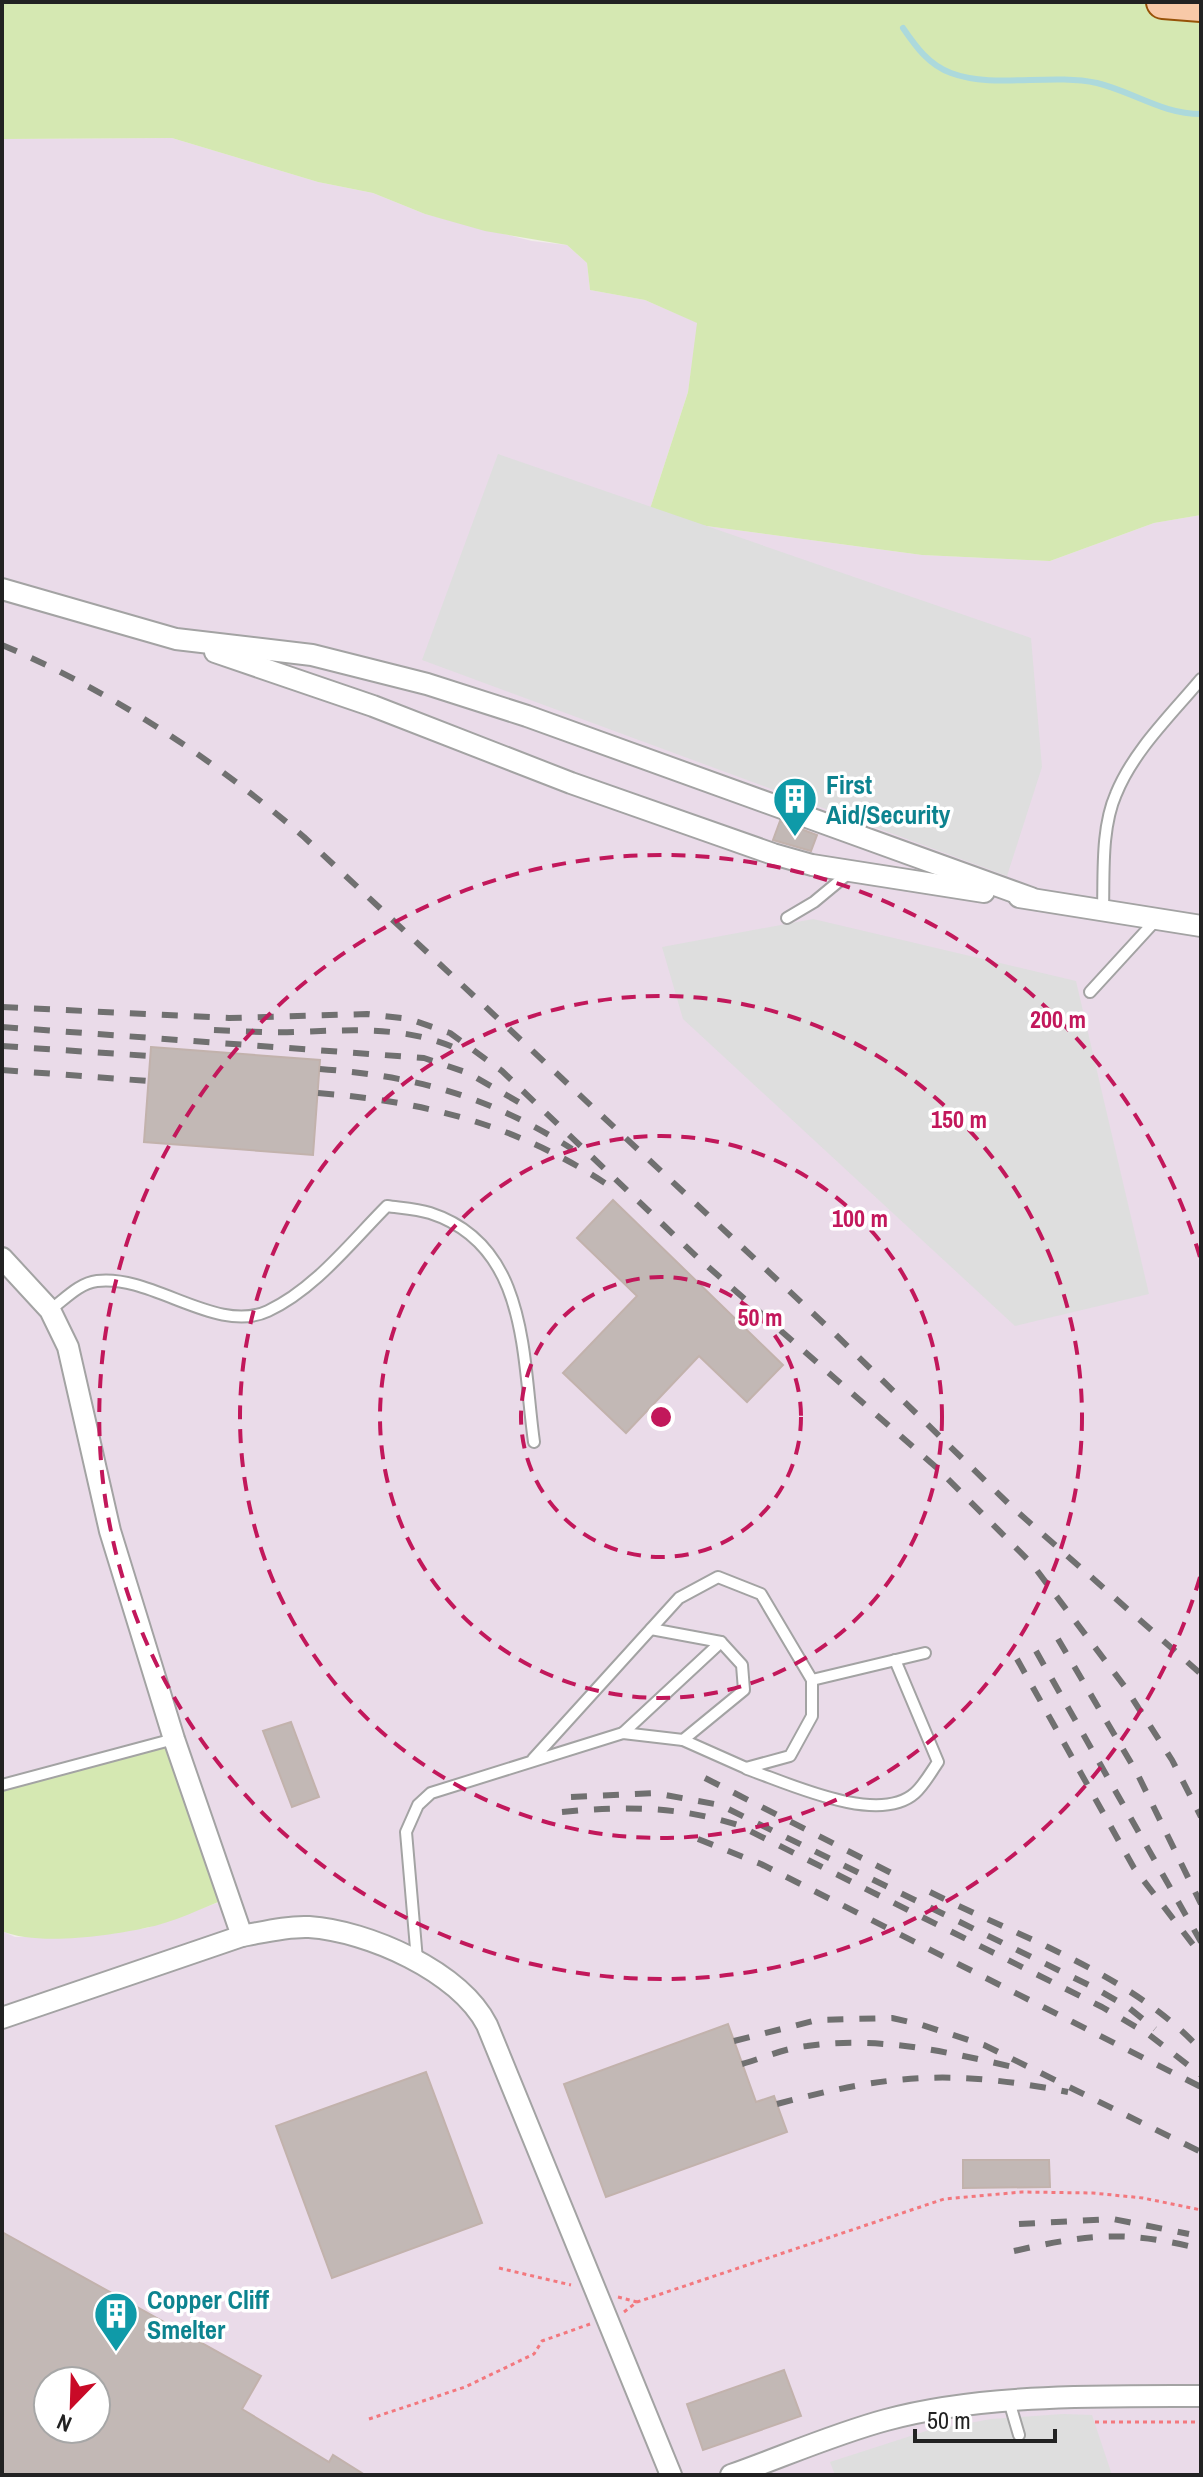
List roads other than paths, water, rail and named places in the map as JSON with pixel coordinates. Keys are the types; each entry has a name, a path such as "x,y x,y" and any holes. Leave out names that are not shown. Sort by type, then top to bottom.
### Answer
{"main road":[{"path":"1163,2 1201,5"}],"street":[{"path":"2,589 175,639 373,706 556,778 773,854 851,872 1201,926"},
{"path":"175,639 312,655 427,684 527,716 1031,898"},
{"path":"2,1258 50,1310 68,1347 110,1531 174,1739 242,1936"},
{"path":"2,2018 242,1936 281,1929 327,1929 417,1960 478,2007 671,2475"},
{"path":"731,2475 886,2419 1009,2401 1201,2396"}],"lane":[{"path":"1103,910 1105,853 1114,796 1131,765 1201,679"},
{"path":"787,918 814,902 851,872"},
{"path":"1090,992 1157,919"},
{"path":"50,1310 77,1289 96,1281 136,1284 215,1313 247,1316 266,1312 303,1289 387,1206 430,1213 471,1235 497,1260 503,1273 514,1298 534,1442"},
{"path":"533,1759 679,1598 718,1577 761,1594 812,1680 812,1716 790,1756 746,1768"},
{"path":"651,1629 721,1642 742,1665 744,1690 683,1740"},
{"path":"623,1733 721,1642"},
{"path":"812,1680 925,1653"},
{"path":"417,1960 406,1832 418,1805 431,1793 623,1733 683,1740 746,1768 824,1795 881,1808 915,1794 938,1762 895,1660"},
{"path":"2,1785 174,1739"},
{"path":"1009,2401 1019,2435"}],"waterway":[{"path":"903,28 930,60 943,70 967,78 1079,80 1110,87 1161,107 1201,114"}],"railway":[{"path":"2,645 83,684 160,729 234,780 304,837 833,1332 1012,1507 1201,1674"},
{"path":"2,1007 229,1018 367,1014 409,1019 450,1033 502,1071 697,1257 937,1468 1032,1564 1125,1687 1172,1760 1201,1817"},
{"path":"2,1027 424,1058 468,1073 529,1108"},
{"path":"214,1030 382,1031 425,1038 466,1053"},
{"path":"2,1046 150,1056"},
{"path":"320,1069 388,1077 452,1092 512,1116 572,1149"},
{"path":"2,1070 148,1081"},
{"path":"318,1093 398,1103 473,1121 544,1149 614,1189"},
{"path":"1058,1639 1137,1773 1201,1904"},
{"path":"1036,1651 1201,1942"},
{"path":"1017,1659 1134,1868 1201,1955"},
{"path":"705,1778 901,1878"},
{"path":"571,1797 654,1793 720,1805 1093,1987 1128,2007 1155,2029"},
{"path":"562,1812 651,1809 694,1814 738,1825 1102,2007 1148,2034 1201,2075"},
{"path":"698,1839 761,1864 1201,2087"},
{"path":"930,1892 1108,1978 1142,1999 1201,2050"},
{"path":"734,2041 817,2020 892,2018 919,2024 984,2045 1201,2152"},
{"path":"742,2064 799,2047 859,2043 911,2047 1013,2067"},
{"path":"777,2104 854,2086 921,2078 989,2080 1068,2092"},
{"path":"1019,2224 1113,2219 1189,2234"},
{"path":"1014,2251 1108,2236 1151,2239 1201,2249"}],"place":[{"name":"First Aid/Security","path":"795,838"},
{"name":"Copper Cliff Smelter","path":"116,2353"}]}
